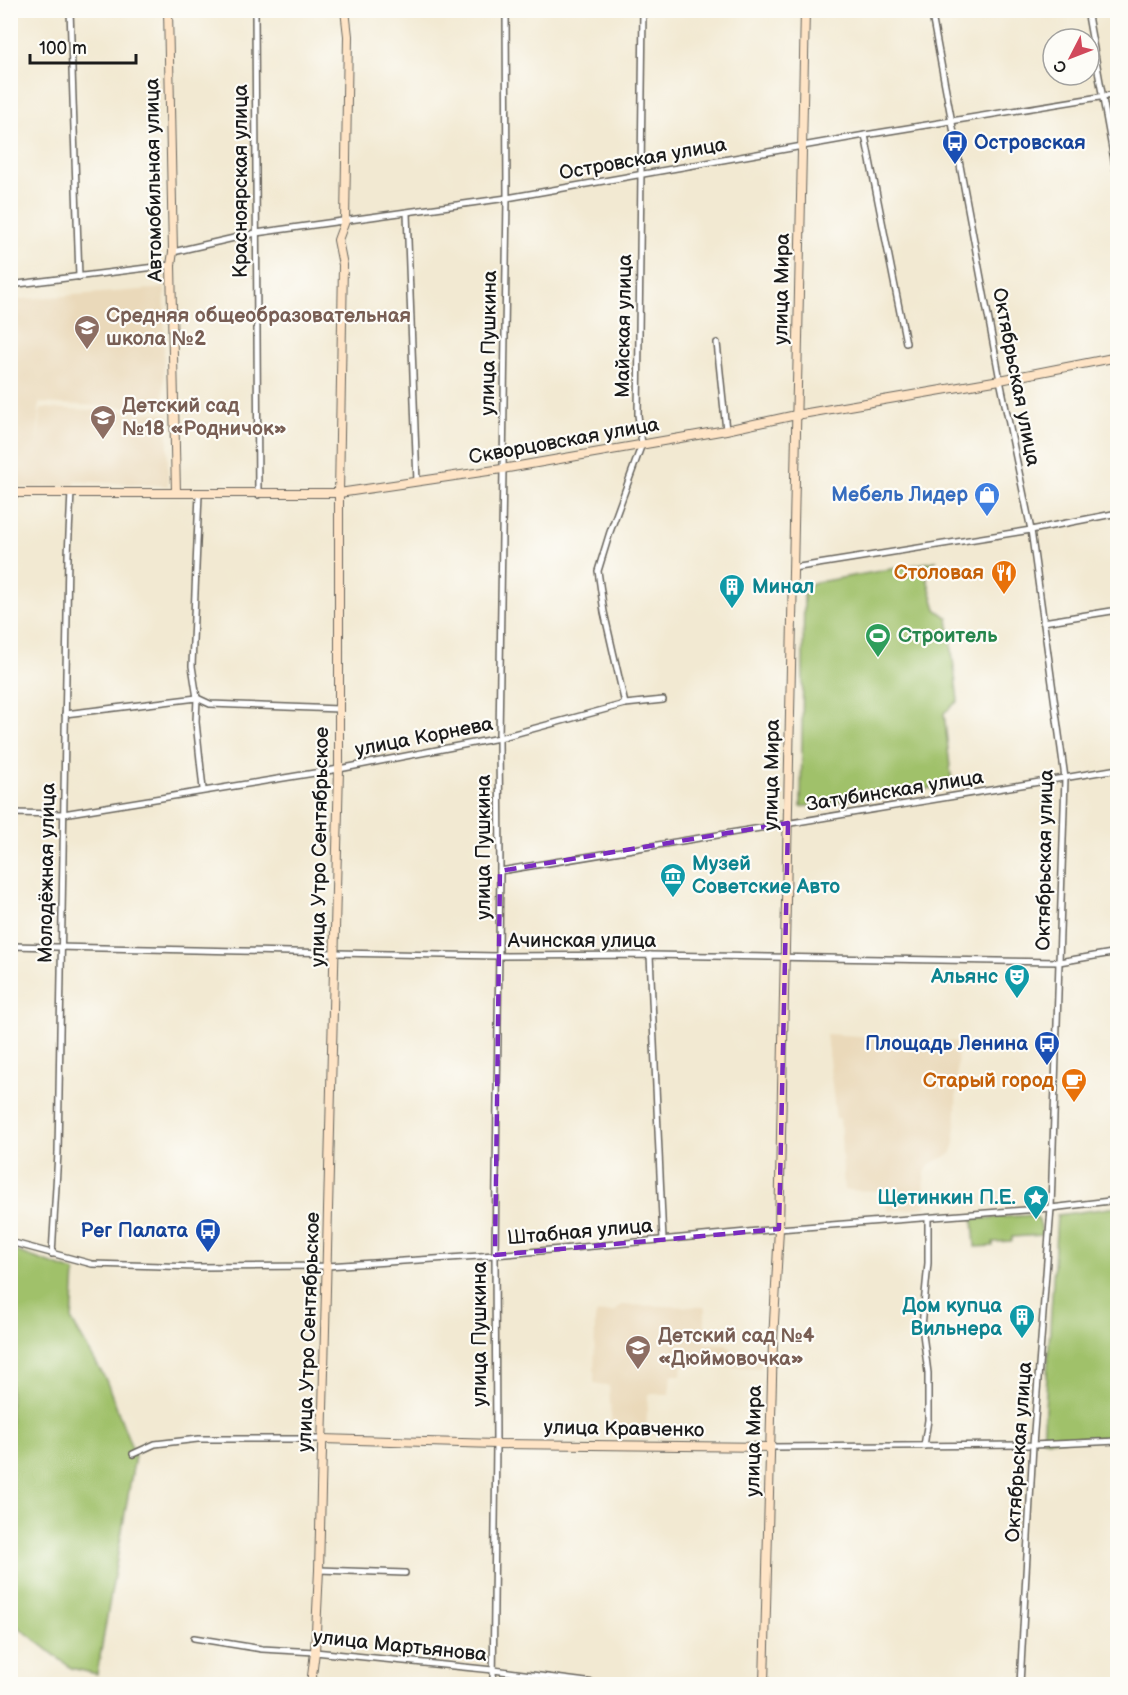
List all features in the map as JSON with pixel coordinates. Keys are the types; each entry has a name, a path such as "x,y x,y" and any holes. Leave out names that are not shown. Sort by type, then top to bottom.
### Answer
{"street":[{"path":"70,10 79,277"},
{"name":"Автомобильная улица","path":"168,10 176,493"},
{"name":"Красноярская улица","path":"255,10 258,495"},
{"name":"улица Утро Сентябрьское","path":"311,1684 319,1570 339,769 339,494 343,265 338,240 345,220 348,36 345,10"},
{"name":"улица Пушкина","path":"493,1684 500,871 499,738 507,198 506,10"},
{"name":"Майская улица","path":"625,704 604,612 598,572 642,444 638,415 643,10"},
{"name":"улица Мира","path":"764,1684 773,1341 779,1229 805,10"},
{"name":"Октябрьская улица","path":"931,10 1030,530 1065,778 1052,1208 1033,1445 1020,1684"},
{"path":"1087,10 1118,182"},
{"name":"Островская улица","path":"173,252 256,233 507,198 865,135 1118,94"},
{"path":"865,135 906,343"},
{"path":"407,213 417,482"},
{"path":"10,285 171,265"},
{"path":"717,343 726,430"},
{"name":"Скворцовская улица","path":"10,494 71,492 339,494 726,430 796,415 1118,357"},
{"name":"Молодёжная улица","path":"52,1254 58,1153 60,947 71,492"},
{"path":"199,494 192,666 197,698 196,722 203,789"},
{"path":"793,568 1030,530 1118,513"},
{"path":"1043,622 1118,610"},
{"path":"66,714 197,698 210,704 339,709"},
{"name":"улица Корнева","path":"10,813 63,814 203,789 339,769 499,738 625,704 663,700"},
{"name":"Затубинская улица","path":"500,871 1118,769"},
{"name":"Ачинская улица","path":"10,946 498,956 650,955 1059,962 1118,952"},
{"path":"650,955 663,1240"},
{"name":"Штабная улица","path":"10,1242 92,1264 197,1268 327,1266 495,1255 779,1229 1052,1208 1118,1200"},
{"path":"924,1446 928,1420 928,1373 922,1326 928,1263 928,1218"},
{"name":"улица Кравченко","path":"133,1454 155,1444 198,1439 770,1447 1033,1445 1118,1441"},
{"path":"319,1570 405,1573"},
{"name":"улица Мартьянова","path":"194,1638 262,1649 315,1652 493,1670 602,1684"}],"highlighted area":[{"path":"788,823 779,1229 495,1255 500,871"}],"shaded area":[{"name":"Средняя общеобразовательная школа №2","path":"165,288 163,409 39,403 37,449 41,408 168,413 168,486 75,481 75,488 11,488 11,300"},
{"path":"826,1034 958,1042 955,1143 951,1154 930,1164 924,1174 926,1208 887,1211 885,1191 844,1190 840,1119 836,1119"},
{"name":"Детский сад №4 «Дюймовочка»","path":"621,1305 705,1307 705,1343 726,1344 732,1350 752,1359 761,1360 761,1368 682,1365 681,1375 671,1375 669,1394 648,1394 646,1434 612,1434 609,1386 594,1383 595,1320 599,1313 615,1312"}],"green space":[{"name":"Строитель","path":"936,561 926,575 936,609 948,618 958,701 944,713 952,785 801,807 804,589 813,583"},
{"path":"1117,1207 1117,1437 1043,1440 1057,1215"},
{"path":"1033,1215 1039,1221 1042,1235 1012,1237 1012,1241 993,1242 993,1246 975,1247 973,1219"},
{"path":"10,1249 75,1272 72,1321 106,1380 135,1456 97,1674 71,1668 11,1621"}],"place":[{"name":"Островская","path":"955,166"},
{"name":"Средняя общеобразовательная школа №2","path":"87,351"},
{"name":"Детский сад №18 «Родничок»","path":"103,441"},
{"name":"Мебель Лидер","path":"987,518"},
{"name":"Столовая","path":"1004,596"},
{"name":"Минал","path":"732,610"},
{"name":"Строитель","path":"878,659"},
{"name":"Музей Советские Авто","path":"673,899"},
{"name":"Альянс","path":"1017,1000"},
{"name":"Площадь Ленина","path":"1047,1067"},
{"name":"Старый город","path":"1074,1104"},
{"name":"Щетинкин П.Е.","path":"1036,1221"},
{"name":"Рег Палата","path":"208,1254"},
{"name":"Дом купца Вильнера","path":"1022,1340"},
{"name":"Детский сад №4 «Дюймовочка»","path":"638,1371"}]}
